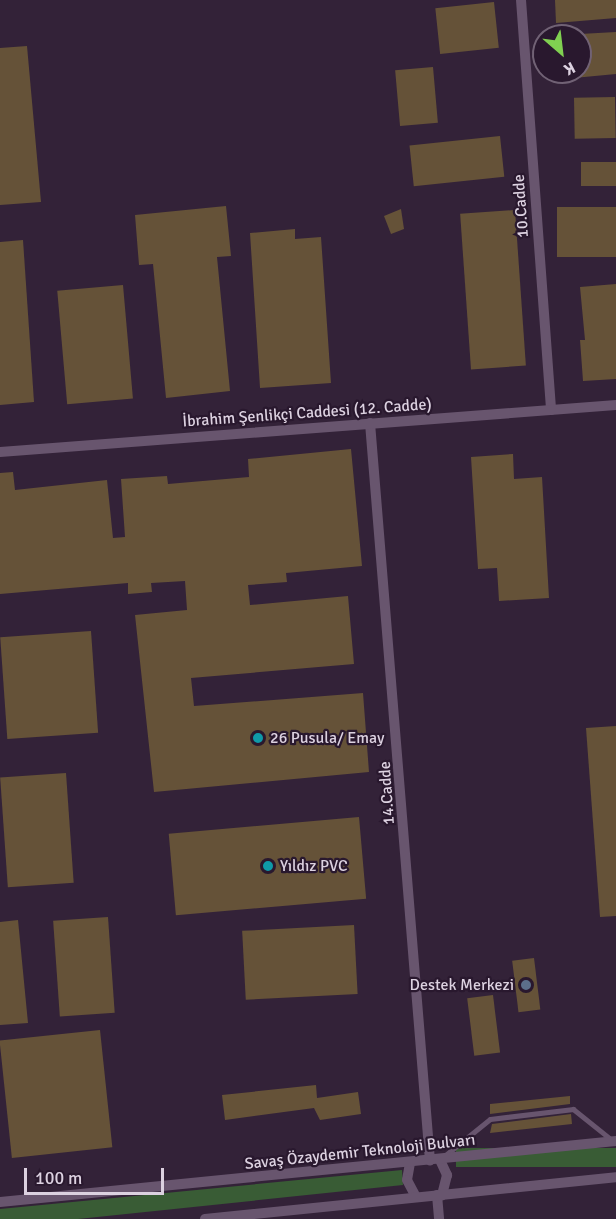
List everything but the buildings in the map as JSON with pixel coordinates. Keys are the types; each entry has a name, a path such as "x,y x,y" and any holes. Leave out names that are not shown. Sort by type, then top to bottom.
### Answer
{"street":[{"name":"10.Cadde","path":"521,0 551,410"},
{"name":"İbrahim Şenlikçi Caddesi (12. Cadde)","path":"0,452 616,405"},
{"name":"14.Cadde","path":"370,423 435,1160"},
{"name":"Savaş Özaydemir Teknoloji Bulvarı","path":"0,1202 615,1141"},
{"path":"435,1160 447,1176 440,1195 439,1219"},
{"path":"410,1163 407,1180 416,1197"},
{"path":"206,1219 616,1177"}],"lane":[{"path":"435,1160 490,1119 573,1109 615,1141"}],"green space":[{"path":"456,1148 616,1148 616,1167 456,1167"},
{"path":"402,1170 403,1185 78,1219 0,1219 0,1209"}],"place":[{"name":"26 Pusula/ Emay","path":"258,738"},
{"name":"Yıldız PVC","path":"268,866"},
{"name":"Destek Merkezi","path":"526,985"}]}
